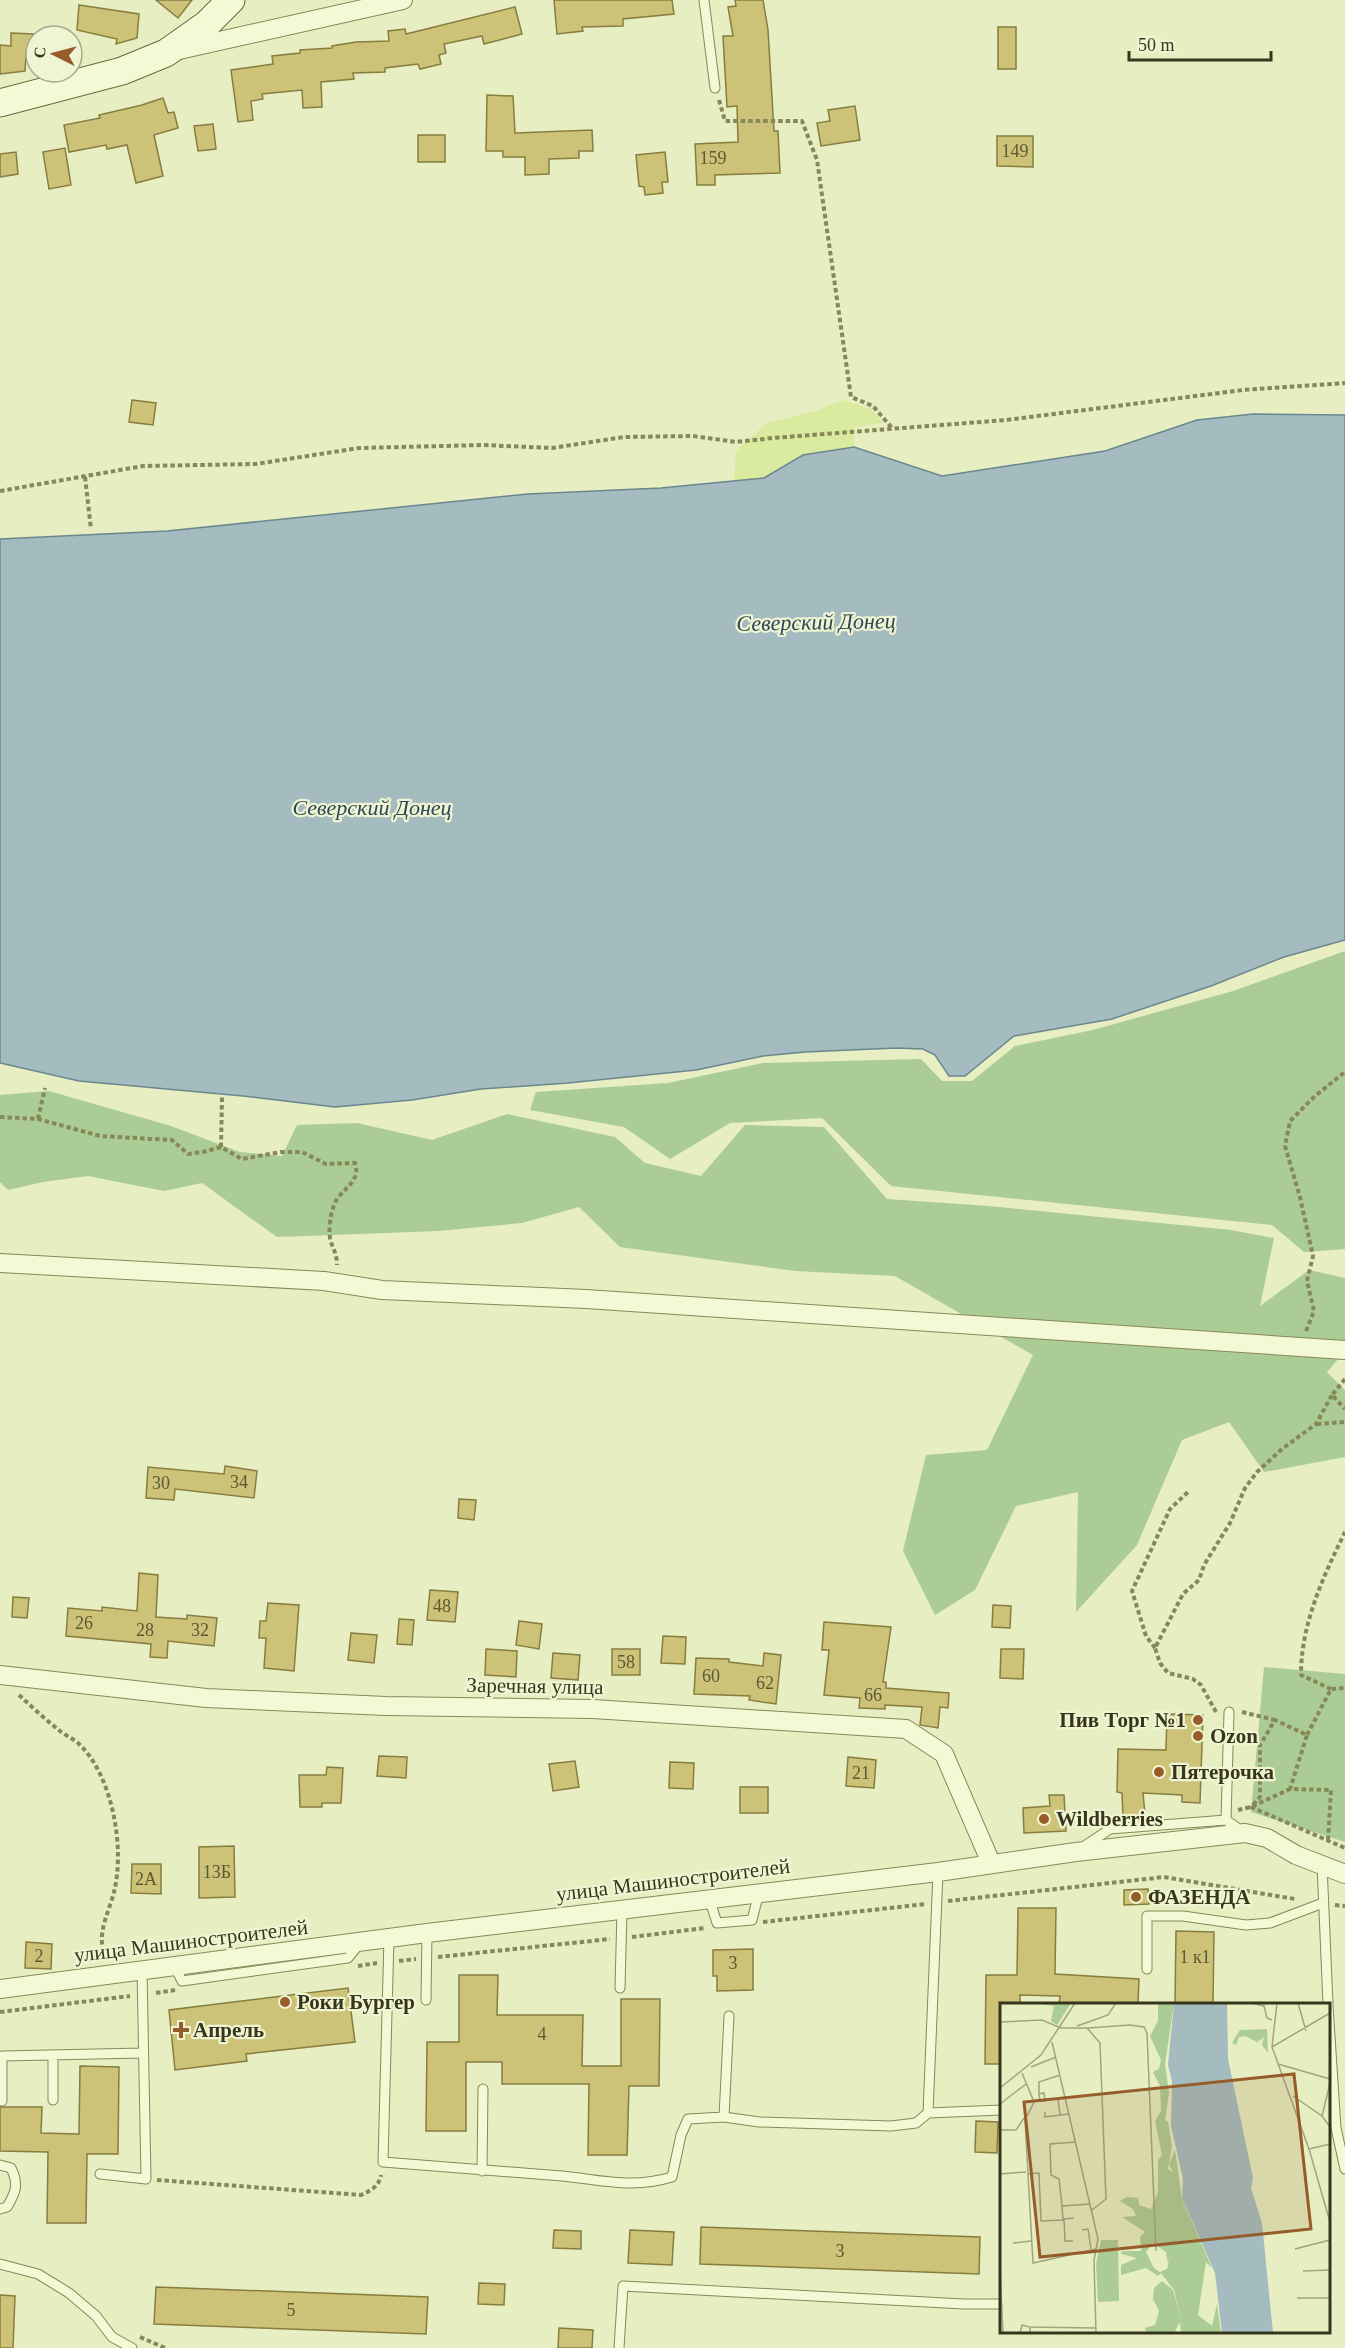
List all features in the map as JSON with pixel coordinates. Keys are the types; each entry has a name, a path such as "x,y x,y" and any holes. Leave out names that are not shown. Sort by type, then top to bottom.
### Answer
{"street":[{"path":"166,53 207,24 231,0"},
{"path":"0,103 122,71 166,53 403,0"},
{"path":"0,1263 338,1283 382,1290 586,1299 1345,1350"},
{"name":"Заречная улица","path":"5,1681 206,1698 386,1706 592,1708 906,1729 944,1754 991,1863"},
{"name":"улица Машиностроителей","path":"0,1989 361,1941 1245,1833 1267,1838 1296,1855 1345,1874"}],"lane":[{"path":"704,0 716,88"},
{"path":"1226,1820 1229,1712"},
{"path":"1076,1852 1110,1829 1226,1820 1245,1833"},
{"path":"1322,1865 1328,2003"},
{"path":"928,2113 938,1872"},
{"path":"709,1898 717,1923 752,1920 759,1892"},
{"path":"1147,1969 1147,1916 1183,1916 1246,1925 1270,1923 1323,1903"},
{"path":"620,1988 622,1910"},
{"path":"426,2001 427,1933"},
{"path":"389,1938 383,2162 565,2176 607,2183 653,2183 672,2177 681,2135 688,2119 724,2117 759,2122 891,2126 916,2123 928,2113 1000,2110"},
{"path":"100,2174 146,2179 142,1969"},
{"path":"724,2117 729,2016"},
{"path":"1330,2036 1336,2128 1345,2169"},
{"path":"2,2100 2,2056 143,2053"},
{"path":"53,2055 53,2100"},
{"path":"482,2171 483,2089"},
{"path":"0,2165 11,2168 17,2180 16,2193 7,2207 0,2209"},
{"path":"0,2264 38,2274 69,2293 96,2316 124,2348"},
{"path":"619,2348 623,2286 1000,2304"},
{"path":"112,2337 132,2348"}],"path":[{"path":"716,88 725,121 802,121 817,160 851,398 873,406 893,429"},
{"path":"0,491 143,466 256,464 359,448 483,445 552,448 624,437 693,436 736,442 1006,420 1243,390 1345,383"},
{"path":"85,477 91,529"},
{"path":"1299,1347 1314,1311 1307,1281 1313,1256 1300,1197 1285,1146 1290,1121 1315,1096 1345,1072"},
{"path":"38,1119 45,1088"},
{"path":"221,1147 222,1097"},
{"path":"0,1117 38,1119 100,1136 172,1140 188,1154 221,1147 242,1159 281,1152 302,1152 326,1164 355,1163 356,1178 340,1194 333,1207 330,1240 337,1254 338,1283"},
{"path":"1155,1648 1183,1594 1199,1580 1204,1565 1230,1523 1245,1488 1282,1449 1316,1424 1332,1395 1345,1379"},
{"path":"1332,1395 1345,1409"},
{"path":"1316,1424 1345,1422"},
{"path":"1188,1492 1170,1509 1132,1591 1146,1636 1168,1673 1194,1679 1201,1685 1214,1712 1248,1712 1275,1720 1307,1735"},
{"path":"1345,1532 1319,1586 1301,1650 1301,1675 1331,1689 1345,1688"},
{"path":"5,1681 46,1720 80,1744 102,1777 116,1829 118,1854 114,1892 104,1920 102,1936 105,1958"},
{"path":"1328,1840 1331,1790 1290,1789 1307,1735 1331,1689"},
{"path":"1275,1720 1260,1745 1260,1797 1251,1807 1345,1848"},
{"path":"761,1922 1164,1877 1345,1906"},
{"path":"388,1962 715,1927"},
{"path":"146,2179 362,2194 373,2189 380,2182 383,2162"}],"shaded area":[{"path":"1345,951 1345,1249 1304,1252 1272,1225 891,1186 822,1118 730,1123 670,1159 624,1127 530,1110 536,1092 668,1083 763,1063 921,1059 942,1081 972,1081 1015,1046 1093,1030 1233,991"},
{"path":"49,1091 171,1126 240,1152 282,1156 297,1125 357,1123 432,1140 507,1114 615,1137 645,1163 701,1176 745,1125 824,1127 887,1199 989,1206 1231,1230 1274,1238 1260,1306 1309,1270 1345,1278 1345,1351 1327,1372 1345,1390 1345,1457 1264,1472 1229,1422 1182,1440 1137,1545 1076,1612 1078,1492 1016,1506 975,1590 935,1615 903,1551 926,1455 987,1450 1033,1355 895,1276 795,1271 620,1247 579,1207 522,1223 439,1231 277,1237 202,1183 164,1191 88,1176 43,1182 8,1190 0,1182 0,1095"},
{"path":"1264,1667 1345,1674 1345,1842 1251,1812"}],"sand":[{"path":"843,400 871,409 883,423 854,427 854,447 803,455 764,478 734,480 736,451 767,423 816,411"}],"water":[{"name":"Северский Донец","path":"1253,414 1345,415 1345,940 1284,957 1211,986 1112,1019 1014,1036 965,1076 949,1076 935,1055 923,1049 805,1052 763,1056 696,1070 481,1089 412,1100 335,1107 79,1081 0,1063 0,539 167,531 528,494 661,488 764,478 803,455 854,447 942,476 1105,451 1197,420"}],"building":[{"path":"156,0 192,0 178,18"},
{"path":"554,0 672,0 674,14 623,19 623,26 582,27 583,31 557,34"},
{"path":"735,0 763,0 768,30 774,131 778,131 780,173 715,175 715,185 697,185 695,144 738,142 737,106 727,107 723,36 733,36 728,7 736,6"},
{"path":"79,5 139,14 137,38 116,44 117,39 84,32 84,24 77,24"},
{"path":"515,7 522,34 484,44 482,36 444,44 446,53 439,55 441,64 420,69 418,64 385,68 385,72 353,73 354,79 321,82 322,107 303,108 302,90 262,94 263,99 251,101 253,120 238,122 231,70 273,64 272,56 300,53 300,50 332,48 332,46 356,42 389,41 388,31 405,29 406,34"},
{"path":"998,27 1016,27 1016,69 998,69"},
{"path":"11,33 24,34 24,71 0,74 0,45 11,46"},
{"path":"487,95 513,96 515,133 592,130 593,151 579,151 579,158 549,159 549,174 525,175 525,157 503,157 503,151 486,151"},
{"path":"163,98 168,113 174,112 178,128 154,135 163,176 136,183 127,145 107,149 106,145 69,152 64,125 100,118 99,115"},
{"path":"855,106 860,140 821,146 817,123 830,121 828,110"},
{"path":"213,124 216,149 198,151 194,126"},
{"path":"418,135 445,135 445,162 418,162"},
{"path":"997,136 1033,136 1033,167 997,166"},
{"path":"65,148 71,185 49,189 43,152"},
{"path":"16,152 18,174 0,177 0,154"},
{"path":"665,152 668,182 662,182 663,193 645,195 644,187 639,186 636,155"},
{"path":"132,400 156,403 153,425 129,422"},
{"path":"225,1466 257,1471 254,1498 175,1489 174,1500 146,1498 148,1467 224,1474"},
{"path":"459,1499 476,1500 474,1520 458,1518"},
{"path":"139,1573 158,1575 156,1617 187,1619 187,1615 217,1618 214,1646 168,1641 167,1658 150,1657 151,1644 66,1636 68,1608 102,1611 102,1607 137,1611"},
{"path":"430,1590 458,1592 455,1622 427,1620"},
{"path":"13,1597 29,1598 27,1618 12,1617"},
{"path":"268,1603 299,1605 294,1671 264,1668 266,1638 259,1638 260,1621 266,1621"},
{"path":"993,1605 1011,1606 1010,1628 992,1627"},
{"path":"399,1619 414,1620 412,1645 397,1644"},
{"path":"519,1621 542,1624 539,1649 516,1645"},
{"path":"824,1622 891,1627 883,1682 886,1682 886,1688 949,1693 948,1708 940,1707 938,1728 920,1725 922,1707 885,1705 885,1709 859,1708 860,1698 824,1695 829,1650 822,1650"},
{"path":"351,1633 377,1635 374,1663 348,1660"},
{"path":"663,1636 686,1637 685,1664 661,1663"},
{"path":"486,1649 517,1651 516,1677 485,1675"},
{"path":"612,1649 640,1649 640,1675 612,1675"},
{"path":"1001,1649 1024,1649 1023,1679 1000,1678"},
{"path":"553,1653 580,1655 578,1680 551,1678"},
{"path":"764,1653 781,1655 776,1704 749,1700 750,1696 694,1694 696,1658 729,1659 729,1662 763,1666"},
{"name":"Пятерочка","path":"1167,1714 1203,1715 1200,1803 1182,1802 1182,1795 1143,1793 1145,1814 1123,1816 1122,1793 1117,1792 1118,1749 1166,1750"},
{"path":"379,1756 407,1757 406,1778 377,1776"},
{"path":"848,1757 876,1760 874,1788 846,1786"},
{"path":"575,1761 579,1787 553,1791 549,1764"},
{"path":"670,1762 694,1763 693,1789 669,1788"},
{"path":"327,1767 343,1768 341,1803 322,1803 322,1807 300,1807 299,1775 326,1775"},
{"path":"740,1787 768,1787 768,1813 740,1813"},
{"name":"Wildberries","path":"1049,1795 1064,1795 1066,1831 1024,1833 1023,1808 1050,1806"},
{"path":"234,1846 235,1897 199,1898 199,1847"},
{"path":"132,1864 161,1864 161,1894 131,1893"},
{"name":"ФАЗЕНДА","path":"1148,1889 1149,1904 1124,1905 1124,1890"},
{"path":"1018,1908 1056,1908 1055,1974 1139,1979 1138,2003 1059,2003 1060,1996 1020,1995 1020,2003 1000,2003 1000,2064 985,2064 986,1975 1017,1975"},
{"path":"1176,1931 1214,1932 1213,2003 1175,2003"},
{"path":"26,1942 52,1944 51,1969 25,1968"},
{"path":"753,1949 753,1990 717,1991 717,1976 713,1976 713,1950"},
{"path":"459,1975 498,1975 497,2015 583,2015 582,2066 621,2066 621,1999 660,1999 659,2086 629,2086 627,2155 588,2155 589,2084 502,2084 502,2062 466,2062 466,2131 426,2131 427,2042 459,2042"},
{"path":"348,1988 355,2042 246,2054 247,2061 175,2070 169,2010"},
{"path":"80,2066 119,2067 118,2154 87,2154 86,2223 47,2223 48,2152 0,2151 0,2107 42,2107 41,2133 79,2134"},
{"path":"976,2121 998,2122 997,2153 975,2152"},
{"path":"701,2227 980,2237 979,2274 700,2264"},
{"path":"554,2230 581,2231 581,2249 553,2248"},
{"path":"630,2230 674,2232 672,2265 628,2263"},
{"path":"479,2283 505,2284 504,2305 478,2304"},
{"path":"156,2287 428,2297 426,2334 154,2324"},
{"path":"0,2295 15,2296 13,2348 0,2348"},
{"path":"559,2328 593,2330 592,2348 558,2348"}],"place":[{"name":"Пив Торг №1","path":"1198,1720"},
{"name":"Ozon","path":"1198,1736"},
{"name":"Пятерочка","path":"1159,1772"},
{"name":"Wildberries","path":"1044,1819"},
{"name":"ФАЗЕНДА","path":"1136,1897"},
{"name":"Роки Бургер","path":"285,2002"},
{"name":"Апрель","path":"181,2030"}]}
